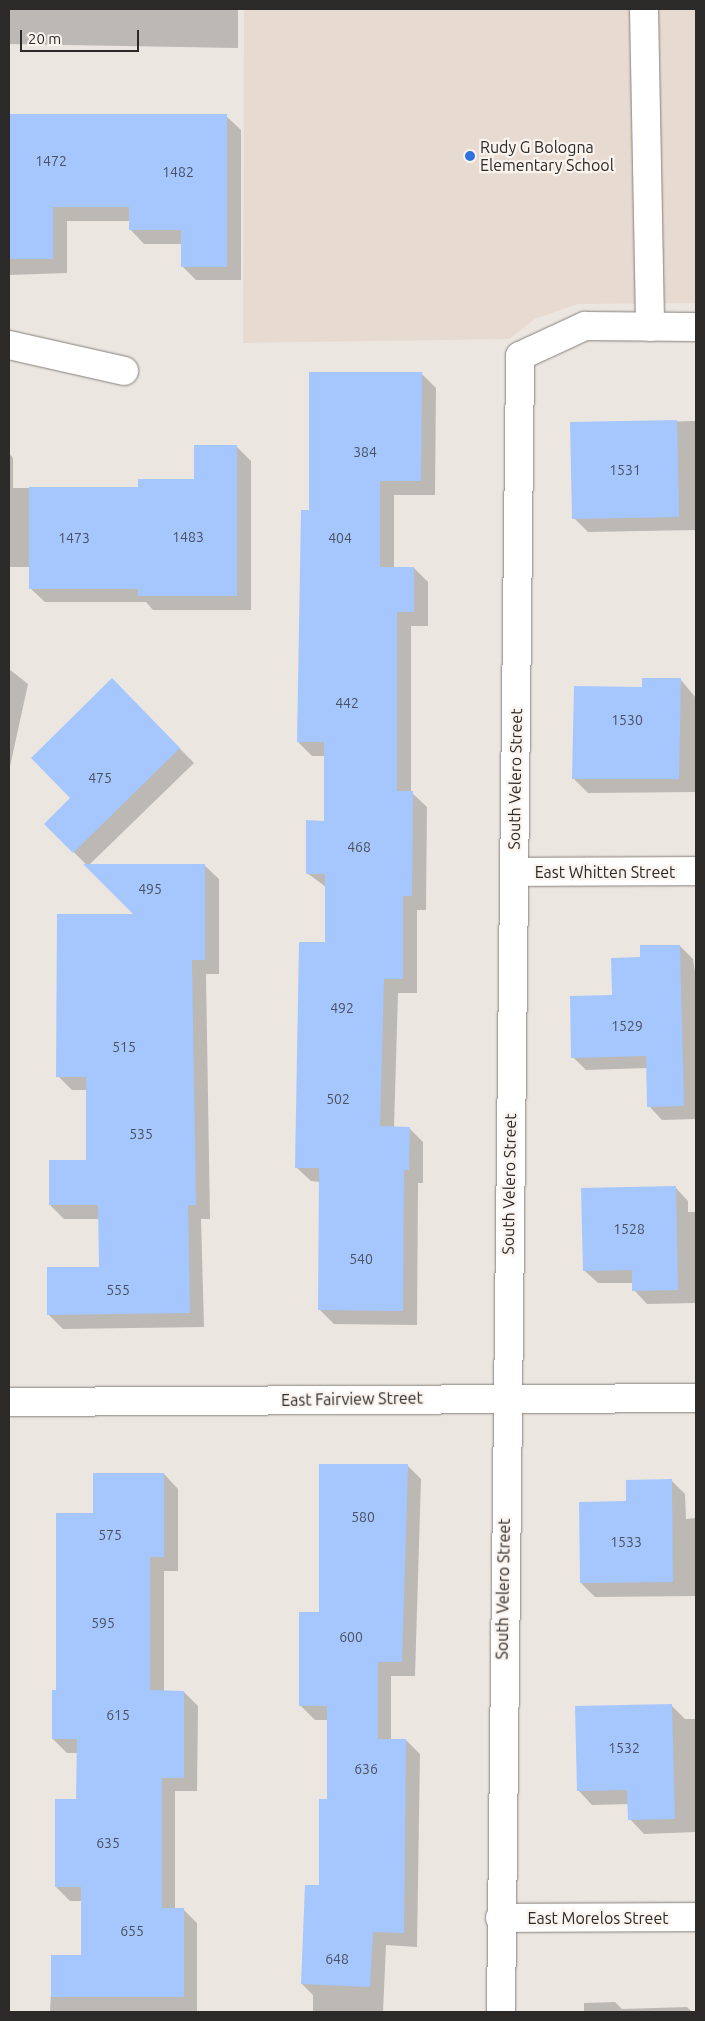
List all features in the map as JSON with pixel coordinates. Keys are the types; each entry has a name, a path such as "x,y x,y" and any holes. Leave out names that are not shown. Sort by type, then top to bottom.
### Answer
{"street":[{"path":"644,9 650,327 696,328"},
{"name":"South Velero Street","path":"501,2012 500,1918 505,1398 520,356 585,326 650,327"},
{"path":"9,345 124,371"},
{"name":"East Whitten Street","path":"514,872 696,871"},
{"name":"East Fairview Street","path":"9,1402 696,1398"},
{"name":"East Morelos Street","path":"500,1918 696,1917"}],"shaded area":[{"name":"Rudy G Bologna Elementary School","path":"244,9 696,9 696,303 577,304 535,319 509,339 243,343"}],"building":[{"path":"9,114 227,114 227,267 181,267 181,230 129,230 129,207 53,207 53,259 9,259"},
{"path":"309,372 422,372 421,481 380,481 380,567 414,567 414,612 397,612 397,791 413,791 412,896 403,896 403,979 384,979 380,1126 410,1127 409,1170 404,1170 403,1311 318,1310 319,1168 295,1168 299,942 325,942 325,874 306,874 306,820 324,821 324,742 297,742 301,510 309,510"},
{"path":"677,420 679,517 572,519 570,422"},
{"path":"194,445 237,445 237,596 138,596 138,589 29,589 29,487 138,487 138,479 194,479"},
{"path":"112,678 180,748 73,853 44,824 70,798 31,758"},
{"path":"642,678 681,678 679,779 572,779 574,686 642,687"},
{"path":"83,864 205,864 205,960 192,960 196,1205 188,1205 190,1313 47,1315 47,1267 99,1267 98,1205 49,1205 49,1160 86,1160 86,1077 56,1077 57,914 133,914"},
{"path":"640,945 680,945 684,1106 647,1107 646,1056 571,1058 570,996 612,995 611,958 640,957"},
{"path":"676,1186 678,1290 632,1291 632,1270 583,1271 581,1188"},
{"path":"319,1464 408,1464 402,1662 378,1662 378,1739 406,1739 404,1933 373,1932 370,1987 301,1984 305,1885 319,1885 319,1799 327,1799 327,1706 299,1706 299,1612 319,1612"},
{"path":"93,1473 164,1473 164,1557 150,1557 150,1690 184,1691 184,1778 162,1778 162,1908 184,1908 184,1997 51,1997 51,1955 81,1955 81,1887 55,1887 55,1799 76,1799 77,1739 52,1739 52,1690 56,1690 56,1513 93,1513"},
{"path":"672,1479 673,1582 580,1583 579,1502 626,1501 626,1480"},
{"path":"672,1704 675,1819 628,1820 627,1790 577,1791 575,1706"}],"place":[{"name":"Rudy G Bologna Elementary School","path":"470,156"}]}
